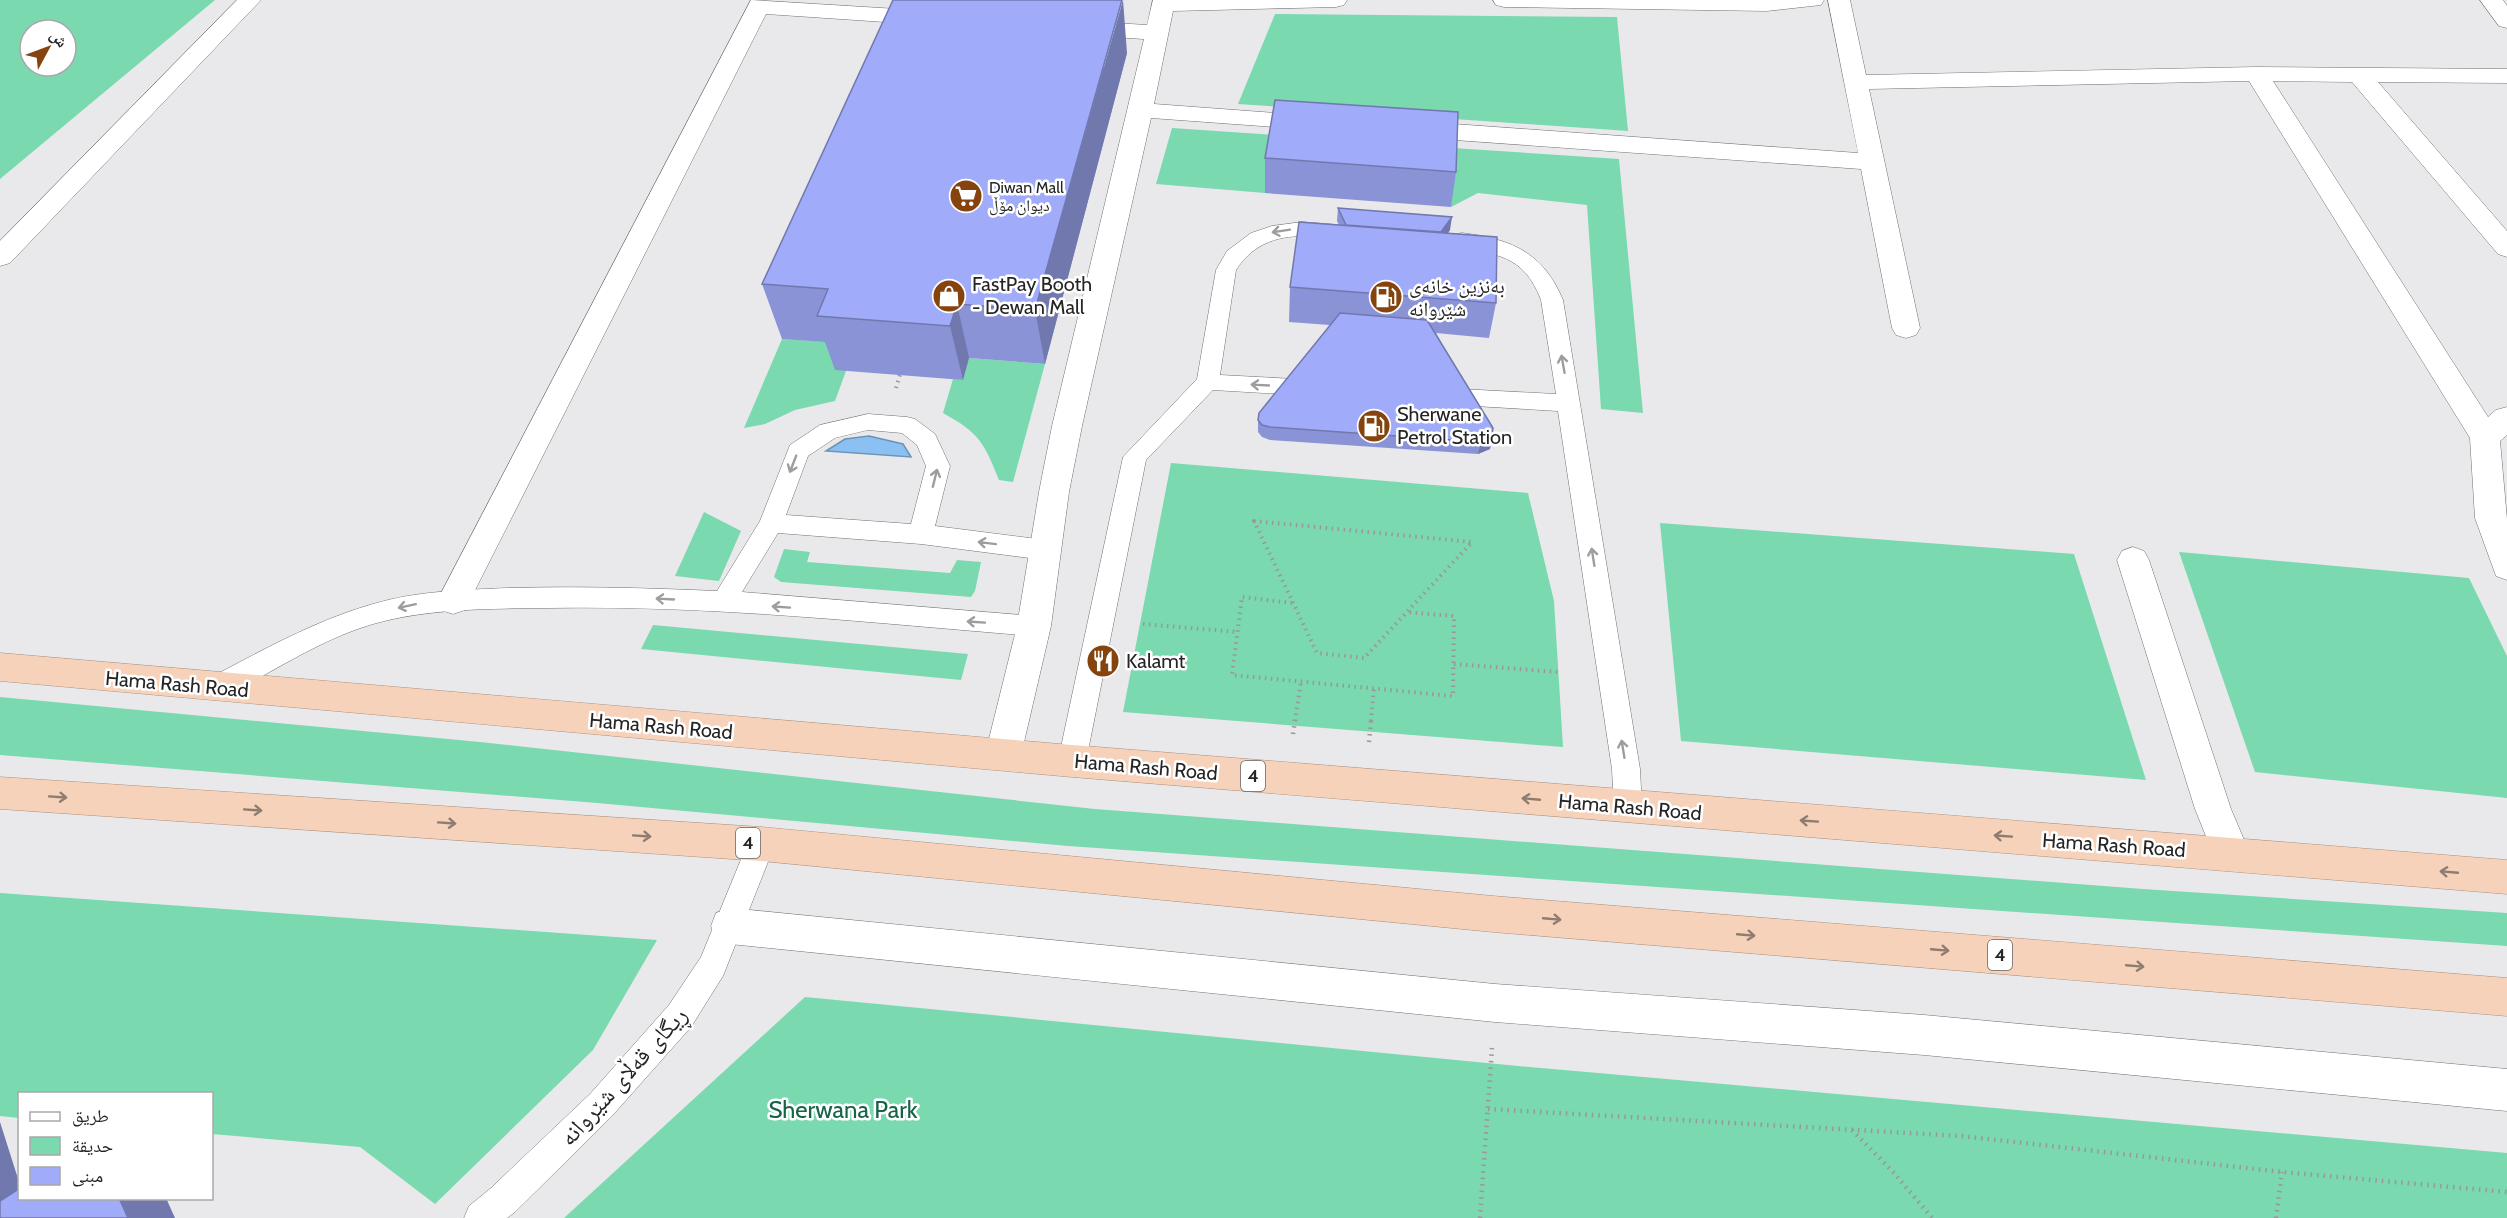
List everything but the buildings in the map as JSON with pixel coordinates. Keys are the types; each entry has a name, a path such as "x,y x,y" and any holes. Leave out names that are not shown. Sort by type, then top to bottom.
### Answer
{"highway":[{"name":"Hama Rash Road","path":"0,667 1072,761 2507,877"},
{"name":"4","path":"0,793 761,844 1505,915 2507,997"}],"street":[{"path":"0,256 250,0"},
{"path":"1063,27 1161,13 1336,0"},
{"path":"1504,0 1767,4 1813,0"},
{"path":"1839,0 1906,328"},
{"path":"2491,0 2507,21"},
{"path":"453,601 760,4 946,19"},
{"path":"1003,755 1034,626 1067,426 1141,110 1161,13"},
{"path":"1856,82 2256,74 2507,76"},
{"path":"2256,74 2496,427 2491,518 2507,567"},
{"path":"2360,75 2507,248"},
{"path":"1141,110 1342,124"},
{"path":"1389,128 1872,162"},
{"path":"2133,560 2213,809 2231,854"},
{"path":"730,926 1495,1003 1924,1035 2507,1090"}],"lane":[{"path":"1072,761 1135,457 1208,382 1226,270 1232,258 1241,247 1270,232 1287,229 1351,232"},
{"path":"1442,239 1495,245 1528,262 1540,273 1548,287 1570,404 1626,769 1628,807"},
{"path":"1208,382 1337,389"},
{"path":"1418,394 1570,404"},
{"path":"723,602 771,523 798,451 828,431 868,422 907,425 927,440 938,466 921,534"},
{"path":"771,523 921,534 1045,550"},
{"path":"217,687 331,629 372,614 413,604 453,601 600,596 723,602 1034,626"},
{"name":"ڕیگای قەڵای شێروانە","path":"481,1218 503,1200 601,1106 658,1044 699,988 730,926 761,844"}],"path":[{"path":"1254,521 1472,542 1364,658 1317,653 1293,603 1254,521"},
{"path":"1293,603 1242,597 1232,675 1453,696 1454,616 1406,612"},
{"path":"1140,624 1238,632"},
{"path":"1454,664 1558,672"},
{"path":"1291,743 1301,682"},
{"path":"1368,751 1374,688"},
{"path":"1480,1218 1495,1003"},
{"path":"1488,1109 1961,1136 2282,1172 2507,1192"},
{"path":"1851,1130 1895,1174 1932,1218"},
{"path":"2276,1218 2282,1172"}],"green space":[{"path":"0,0 215,0 0,179"},
{"path":"1275,14 1617,17 1628,131 1238,104"},
{"path":"1172,128 1274,135 1265,193 1156,184"},
{"path":"1453,148 1619,159 1643,413 1601,409 1587,205 1478,193 1451,207"},
{"path":"782,339 845,343 846,371 835,401 795,410 765,424 744,428"},
{"path":"969,358 1045,364 1013,482 999,480 979,440 965,427 943,413 953,379 963,380"},
{"path":"1171,463 1528,493 1554,601 1563,747 1123,712"},
{"path":"704,512 741,531 719,581 675,576"},
{"path":"1660,523 2074,554 2146,780 1681,741"},
{"path":"784,549 810,552 807,562 950,573 957,560 981,562 975,591 971,597 781,582 774,577"},
{"path":"2179,552 2469,578 2507,656 2507,798 2255,772"},
{"path":"653,625 968,654 961,680 641,649"},
{"path":"0,697 480,742 1095,809 2143,889 2507,913 2507,946 1068,846 597,803 0,755"},
{"path":"0,893 657,940 593,1050 435,1204 360,1147 213,1134 213,1092 18,1092 18,1118 0,1116"},
{"name":"Sherwana Park","path":"805,997 1518,1066 2507,1153 2507,1218 564,1218"}],"water":[{"path":"869,436 903,444 911,457 826,451 845,439"}],"place":[{"name":"Diwan Mall دیوان مۆڵ","path":"966,196"},
{"name":"FastPay Booth - Dewan Mall","path":"949,296"},
{"name":"بەنزین خانەی شێروانە","path":"1386,297"},
{"name":"Sherwane Petrol Station","path":"1374,426"},
{"name":"Kalamt","path":"1103,661"}]}
